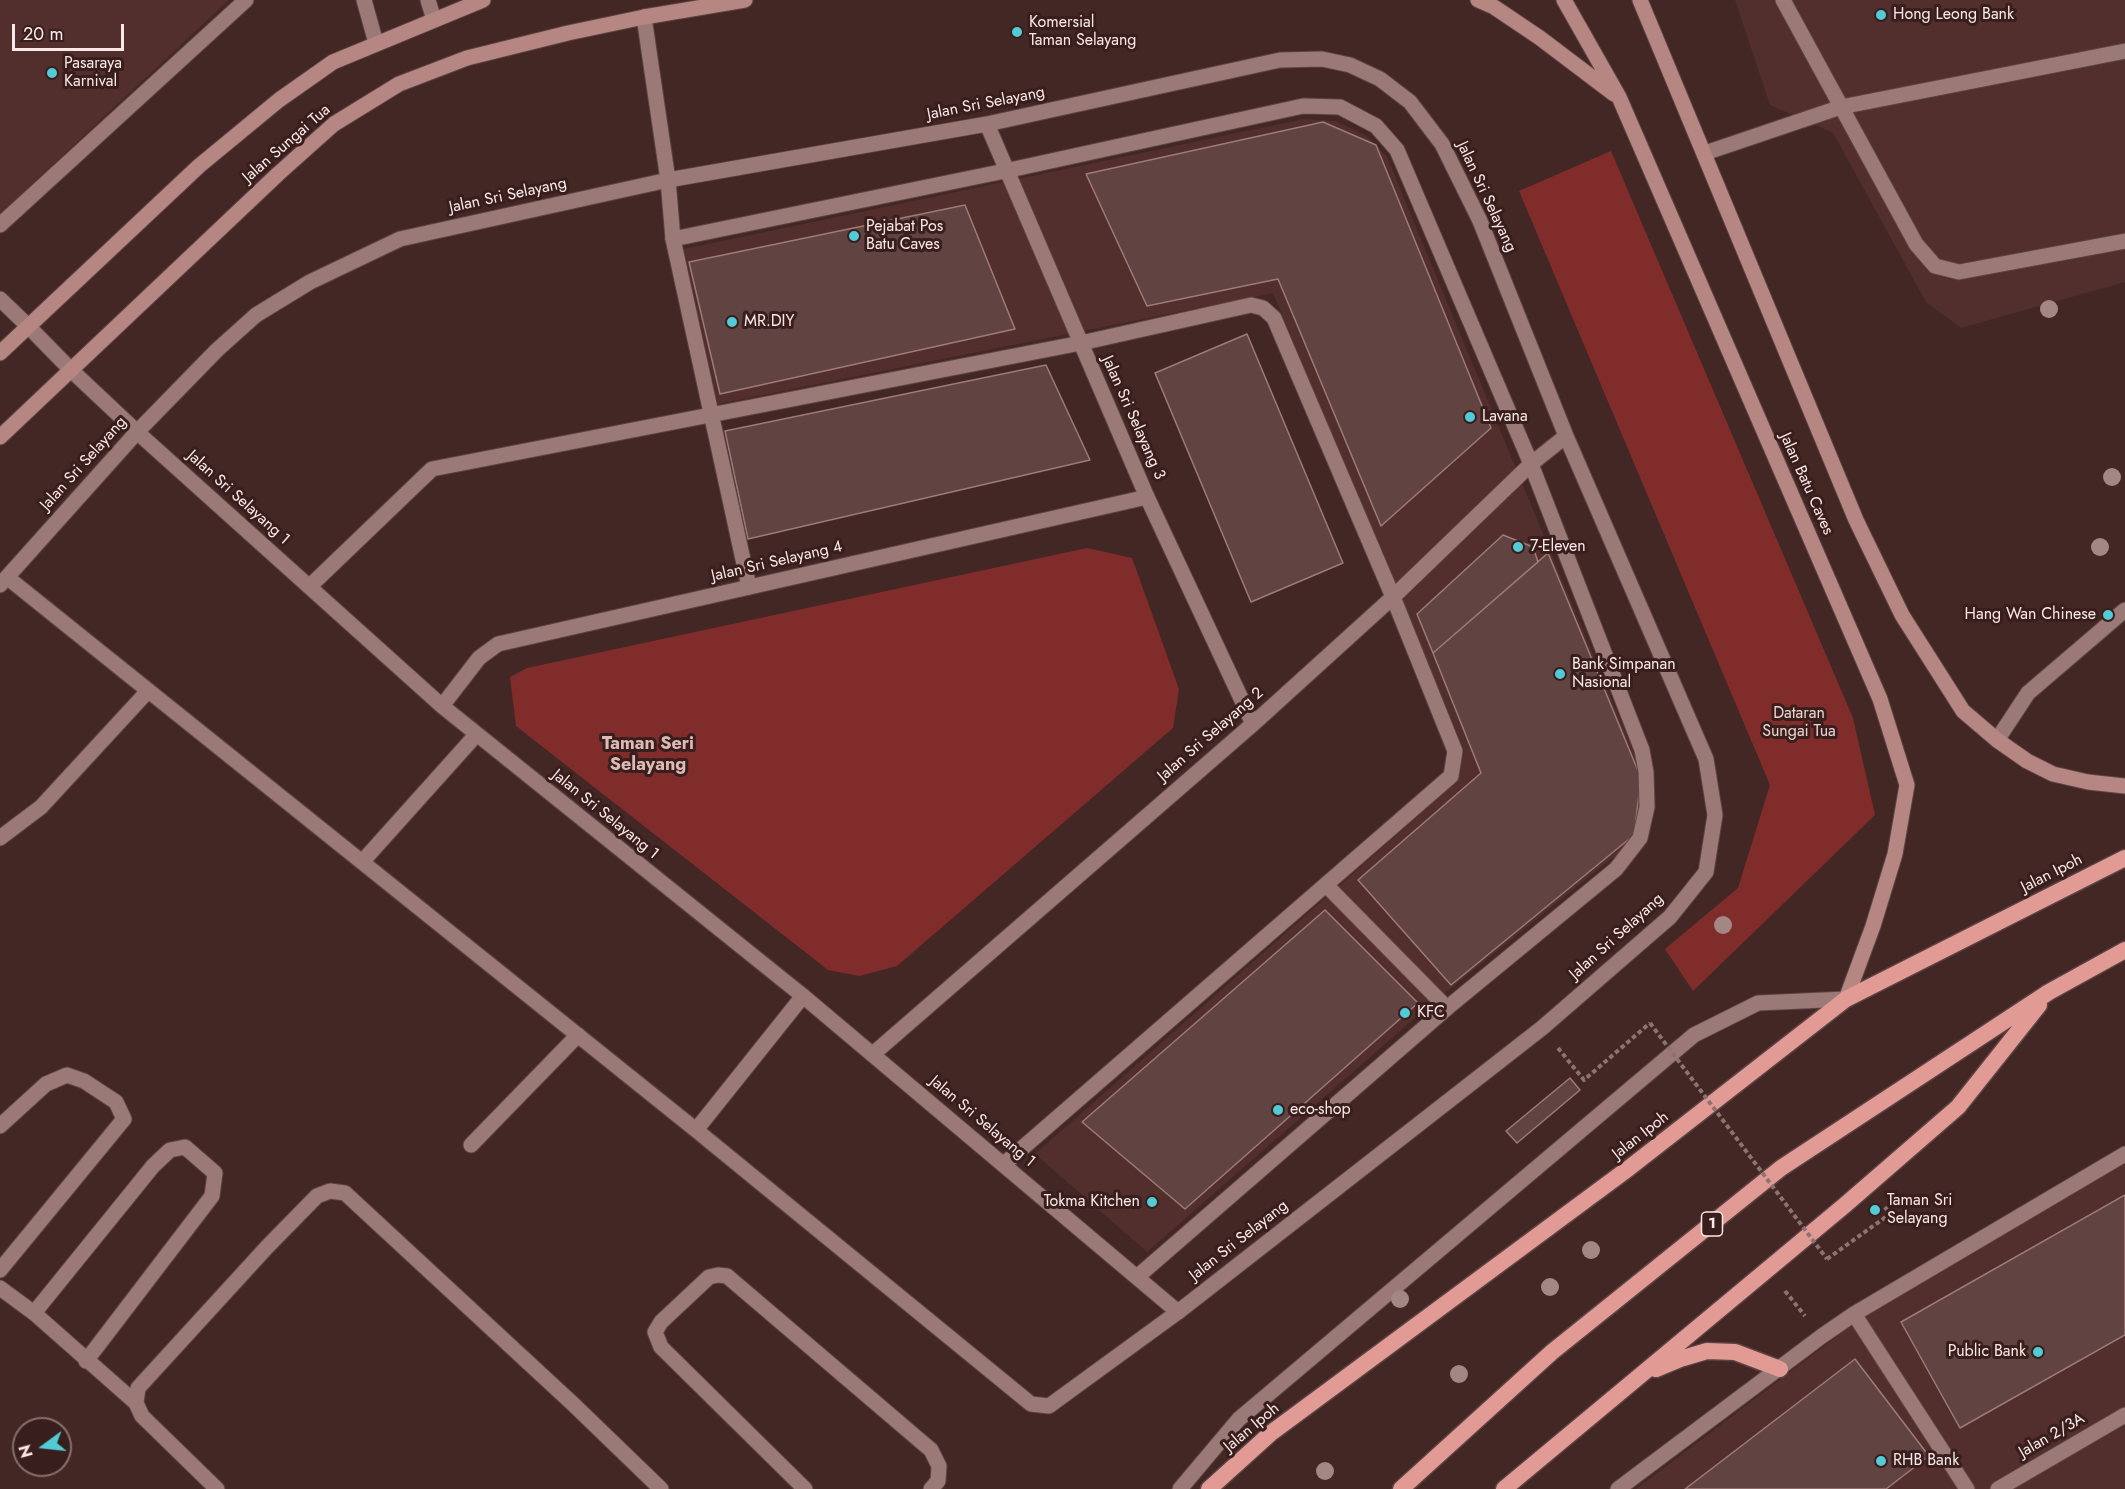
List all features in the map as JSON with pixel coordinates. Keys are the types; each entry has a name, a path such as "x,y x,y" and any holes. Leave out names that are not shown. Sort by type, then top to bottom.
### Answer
{"highway":[{"name":"Jalan Ipoh","path":"1209,1489 1270,1433 1629,1168 1846,999 2125,858"},
{"name":"1","path":"1401,1489 1552,1352 1781,1168 2049,992 2125,950"},
{"path":"1504,1489 1845,1205 1958,1107 2049,992"},
{"path":"1636,1378 1680,1359 1707,1351 1736,1352 1780,1369"}],"main road":[{"path":"0,353 199,166 279,100 333,62 483,0"},
{"name":"Jalan Sungai Tua","path":"0,436 269,182 334,124 399,84 467,58 644,17 745,0"},
{"path":"1478,0 1494,7 1540,38 1619,97"},
{"name":"Jalan Batu Caves","path":"1564,0 1619,97 1880,699 1907,785 1895,854 1873,926 1846,999"},
{"name":"Jalan Batu Caves","path":"1640,0 1856,520 1897,604 1963,711 1997,740 2027,761 2053,774 2088,782 2125,786"}],"street":[{"path":"0,225 246,0"},
{"path":"364,0 376,43"},
{"path":"428,0 434,20"},
{"path":"1783,0 1916,244 1935,266 1959,272 2125,241"},
{"path":"644,17 668,180 673,239 749,587"},
{"path":"1705,153 1841,107 2125,51"},
{"name":"Jalan Sri Selayang","path":"1322,59 1350,65 1380,79 1410,102 1442,144 1480,221 1566,436 1706,759 1715,814 1706,872 1670,917 1542,1028 1178,1312 1049,1406 1031,1404 578,1035 148,691 4,581 137,432 217,350 256,315 310,282 400,239 668,180 987,124 1280,60 1322,59"},
{"path":"673,239 1005,171 1304,106 1340,107 1376,126 1397,150 1531,464 1642,750 1646,772 1647,807 1640,838 1616,869 1447,1008 1137,1277"},
{"name":"Jalan Sri Selayang 3","path":"987,124 1005,171 1147,497 1253,724"},
{"name":"Jalan Sri Selayang 1","path":"0,299 137,432 442,706 803,996 1178,1312"},
{"path":"310,586 432,469 1080,343 1251,305 1263,308 1274,318 1393,597 1455,751 1451,776 1004,1164"},
{"name":"Jalan Sri Selayang 2","path":"873,1054 1253,724 1393,597 1531,464 1566,436"},
{"name":"Jalan Sri Selayang 4","path":"442,706 479,658 498,644 1147,497"},
{"path":"1997,740 2028,693 2125,610"},
{"path":"0,838 41,807 148,691"},
{"path":"362,862 476,735"},
{"path":"1327,886 1447,1008"},
{"path":"696,1130 803,996"},
{"path":"1180,1489 1239,1419 1694,1035 1758,1003 1846,999"},
{"path":"471,1145 578,1035"},
{"path":"0,1126 46,1084 67,1076 84,1081 116,1102 124,1119 0,1270"},
{"path":"34,1313 153,1166 170,1150 185,1147 215,1173 212,1196 86,1361"},
{"path":"1618,1489 1854,1314 2125,1154"},
{"path":"136,1403 138,1388 169,1352 317,1196 330,1191 345,1193 573,1404 661,1489"},
{"path":"805,1489 661,1347 655,1332 661,1322 709,1277 727,1276 931,1450 939,1466 938,1481 931,1489"},
{"path":"0,1288 34,1313 136,1403 142,1416 217,1489"},
{"path":"1854,1314 1967,1489"},
{"name":"Jalan 2/3A","path":"1998,1489 2125,1415"}],"path":[{"path":"1542,1028 1584,1080 1650,1023 1827,1259 1890,1214"}],"shaded area":[{"path":"0,0 229,0 0,214"},
{"path":"1735,0 2125,0 2125,282 1961,328 1926,302 1833,133 1770,105"},
{"path":"1304,119 1336,121 1368,137 1387,157 1643,775 1636,839 1424,1010 1147,1252 1035,1154 1458,781 1464,749 1273,293 718,404 684,249"},
{"path":"2125,1163 2125,1489 1636,1489 1852,1325"}],"green space":[{"name":"Dataran Sungai Tua","path":"1611,151 1853,718 1875,815 1693,991 1665,949 1738,888 1770,785 1519,191"},
{"path":"1087,548 1132,558 1179,689 1173,728 897,966 859,976 828,970 516,726 510,677 527,668"}],"building":[{"path":"1323,122 1376,145 1491,428 1381,526 1278,279 1147,306 1086,174"},
{"path":"965,205 1015,329 720,394 689,262"},
{"path":"1247,334 1343,563 1251,602 1155,373"},
{"path":"1046,365 1090,460 748,539 725,431"},
{"path":"1503,535 1533,547 1538,562 1433,653 1417,614"},
{"path":"1548,553 1641,778 1634,835 1451,985 1358,880 1481,773 1433,653"},
{"path":"1325,910 1418,1003 1185,1209 1082,1122"},
{"path":"1570,1078 1580,1090 1517,1143 1506,1131"},
{"path":"2125,1195 2125,1335 1960,1428 1901,1322"},
{"path":"1855,1359 1929,1456 1886,1489 1685,1489"}],"place":[{"name":"Hong Leong Bank","path":"1881,15"},
{"name":"Komersial Taman Selayang","path":"1017,32"},
{"name":"Pasaraya Karnival","path":"52,73"},
{"name":"Pejabat Pos Batu Caves","path":"854,236"},
{"name":"MR.DIY","path":"732,322"},
{"name":"Lavana","path":"1470,417"},
{"name":"7-Eleven","path":"1518,547"},
{"name":"Hang Wan Chinese","path":"2108,615"},
{"name":"Bank Simpanan Nasional","path":"1560,674"},
{"name":"KFC","path":"1405,1013"},
{"name":"eco-shop","path":"1278,1110"},
{"name":"Tokma Kitchen","path":"1152,1202"},
{"name":"Taman Sri Selayang","path":"1875,1210"},
{"name":"Public Bank","path":"2038,1352"},
{"name":"RHB Bank","path":"1881,1461"}],"district":[{"name":"Taman Seri Selayang","path":"648,756"}]}
